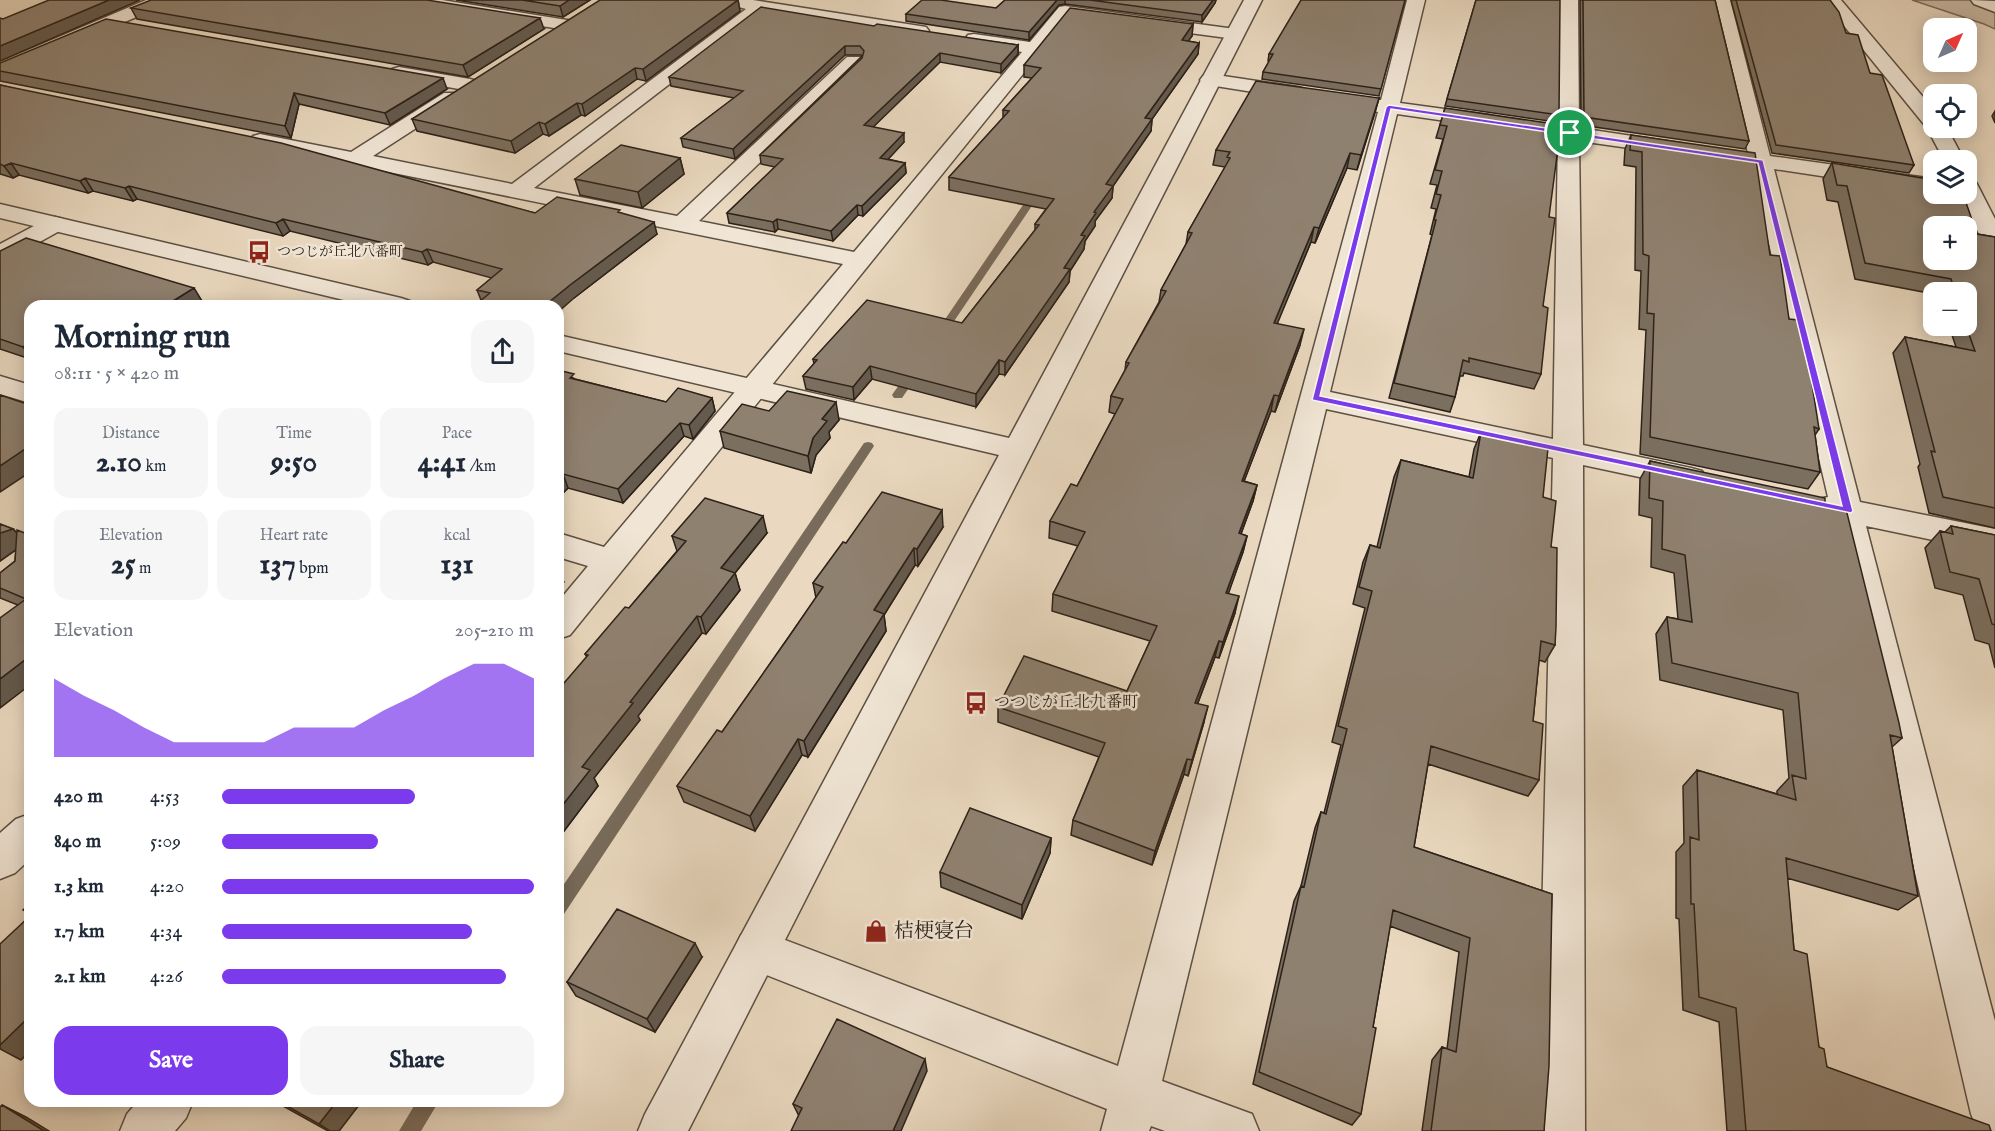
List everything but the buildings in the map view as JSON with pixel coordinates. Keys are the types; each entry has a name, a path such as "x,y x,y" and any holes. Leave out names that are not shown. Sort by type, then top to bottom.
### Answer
{"street":[{"path":"0,69 160,0"},
{"path":"409,0 567,25"},
{"path":"734,0 759,7 1035,48"},
{"path":"662,1131 1253,0"},
{"path":"1129,1113 1416,0"},
{"path":"1561,1131 1568,452 1569,0"},
{"path":"1721,0 1995,1114"},
{"path":"1832,0 1923,111"},
{"path":"1980,0 1995,7"},
{"path":"515,192 759,7"},
{"path":"564,619 1065,11 1235,34"},
{"path":"538,43 587,12"},
{"path":"110,22 145,28"},
{"path":"682,224 854,61"},
{"path":"377,69 470,85"},
{"path":"354,159 489,73"},
{"path":"1210,80 1322,97"},
{"path":"1344,100 1502,123"},
{"path":"1525,127 1694,151"},
{"path":"240,136 859,260"},
{"path":"1716,155 1923,184"},
{"path":"1977,191 1995,196"},
{"path":"1976,204 1995,242"},
{"path":"0,211 376,300"},
{"path":"0,254 55,224"},
{"path":"564,344 1019,450"},
{"path":"1315,398 1720,484"},
{"path":"1801,501 1995,541"},
{"path":"564,547 611,561"},
{"path":"0,860 24,838"},
{"path":"756,950 1129,1113 1235,1131"},
{"path":"144,1131 164,1107"}],"shaded area":[{"path":"1912,0 1995,0 1995,29 1977,22 1977,18 1966,18"}],"waterway":[{"path":"940,334 1037,191"},
{"path":"898,395 914,372"},
{"path":"564,899 868,446"},
{"path":"409,1131 425,1107"}],"place":[{"name":"つつじが丘北八番町","path":"259,252"},
{"name":"つつじが丘北九番町","path":"976,703"},
{"name":"桔梗寝台","path":"876,931"}],"route":[{"path":"1389,107 1570,133 1761,161 1848,511 1315,398 1389,107"}]}
